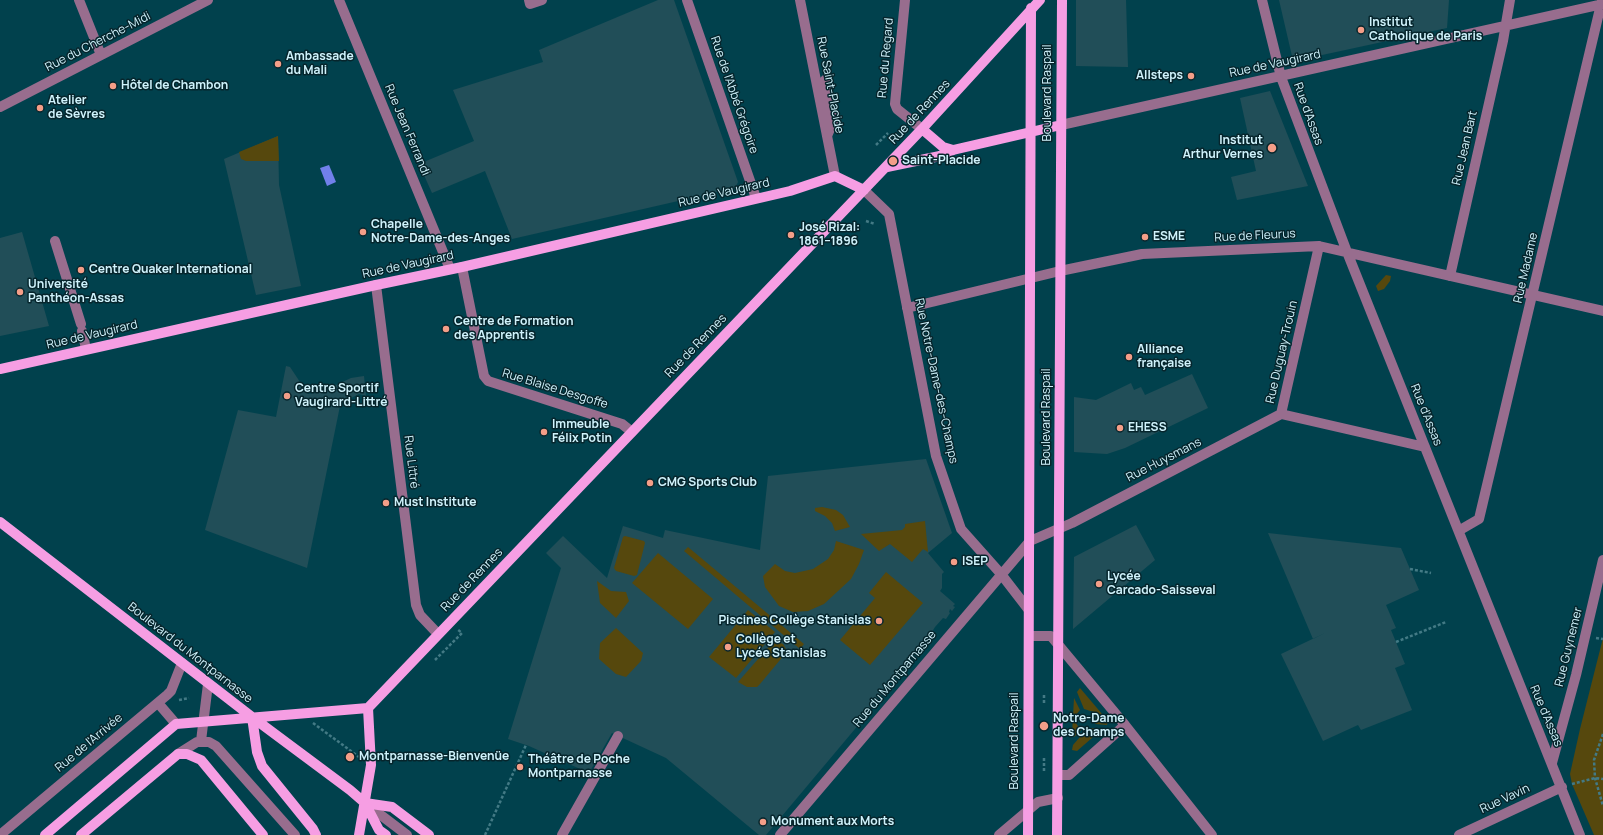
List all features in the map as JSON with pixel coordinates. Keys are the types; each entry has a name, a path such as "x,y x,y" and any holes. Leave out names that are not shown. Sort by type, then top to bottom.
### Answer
{"main road":[{"name":"Rue de Rennes","path":"368,708 887,167 1032,5 1040,0"},
{"name":"Boulevard Raspail","path":"1057,835 1062,0"},
{"name":"Boulevard Raspail","path":"1028,835 1028,609 1030,541 1031,279 1030,132 1032,5"},
{"name":"Rue de Vaugirard","path":"887,167 940,156 953,150 1061,125"},
{"path":"922,129 943,147 953,150"},
{"name":"Rue de Vaugirard","path":"0,369 462,267 790,191 835,176"},
{"path":"835,176 864,190"},
{"name":"Boulevard du Montparnasse","path":"0,522 208,684 365,803 379,830 386,835"},
{"path":"45,835 176,724 368,708 372,764 359,835"},
{"path":"252,717 257,752 262,766 313,829 316,835"},
{"path":"81,835 178,754 187,754 201,760 263,835"},
{"name":"Boulevard du Montparnasse","path":"365,803 392,807 429,835"}],"street":[{"path":"80,0 101,55"},
{"name":"Rue du Cherche-Midi","path":"0,107 208,0"},
{"name":"Rue Jean Ferrandi","path":"339,0 450,269"},
{"path":"529,2 542,0"},
{"name":"Rue de l'Abbé Grégoire","path":"687,0 756,198"},
{"name":"Rue Saint-Placide","path":"800,0 835,176"},
{"name":"Rue du Regard","path":"905,0 895,104 897,109 922,129"},
{"name":"Rue d'Assas","path":"1262,0 1281,77 1347,252 1460,530 1532,718 1562,787 1580,835"},
{"name":"Rue Jean Bart","path":"1450,276 1506,27 1510,0"},
{"name":"Rue de Vaugirard","path":"1061,125 1506,27 1602,3"},
{"name":"Rue Madame","path":"1460,530 1479,520 1602,3"},
{"path":"825,80 833,122 827,137"},
{"name":"Rue Notre-Dame-des-Champs","path":"864,190 889,214 936,456 961,529 1001,574 1028,609"},
{"path":"55,241 81,327 86,349"},
{"name":"Rue de Fleurus","path":"907,308 1060,271 1142,254 1319,246 1603,311"},
{"name":"Rue Duguay-Trouin","path":"1319,246 1281,414 1425,447"},
{"name":"Rue Blaise Desgoffe","path":"462,267 484,376 488,381 622,424 632,432"},
{"name":"Rue Littré","path":"376,285 416,605 420,615 438,634"},
{"name":"Rue Huysmans","path":"1030,541 1059,528 1281,414"},
{"name":"Rue du Montparnasse","path":"783,834 1030,541"},
{"name":"Rue Guynemer","path":"1552,763 1576,675 1603,560"},
{"path":"1029,636 1051,636 1125,725 1207,833"},
{"name":"Rue de l'Arrivée","path":"0,835 171,691 182,663"},
{"path":"201,742 208,684"},
{"path":"158,702 176,724"},
{"path":"1058,775 1069,775 1125,725"},
{"path":"562,835 618,736"},
{"path":"178,754 192,744 201,742 209,742 216,746 295,835"},
{"name":"Rue Vavin","path":"1459,835 1562,787"},
{"path":"999,835 1038,802 1058,798"},
{"name":"Boulevard du Montparnasse","path":"365,803 407,835"}],"path":[{"path":"876,145 888,133"},
{"path":"866,221 875,224"},
{"path":"1410,569 1431,573"},
{"path":"1396,642 1446,622"},
{"path":"435,660 462,633 457,629"},
{"path":"1044,695 1044,706"},
{"path":"178,700 189,698"},
{"path":"310,721 360,757 364,757"},
{"path":"1603,734 1594,760 1594,778 1603,806"},
{"path":"485,835 526,745"},
{"path":"1044,758 1044,771"},
{"path":"1572,784 1594,778 1603,778"}],"shaded area":[{"path":"658,0 674,0 738,182 735,188 512,239 485,171 432,193 419,164 474,141 453,90 543,62 539,50"},
{"path":"1076,0 1126,0 1128,67 1076,66"},
{"name":"Institut Catholique de Paris","path":"1279,0 1449,0 1447,28 1299,60 1292,56"},
{"name":"Institut Arthur Vernes","path":"1270,91 1308,186 1237,200 1231,177 1256,171 1240,98"},
{"path":"278,136 279,185 301,286 256,295 224,159"},
{"path":"278,136 279,161 246,161 241,159 239,152"},
{"name":"Université Panthéon-Assas","path":"22,232 49,326 0,336 0,238"},
{"path":"1386,275 1391,276 1390,281 1384,289 1378,291 1376,286"},
{"path":"286,366 290,367 308,394 321,392 351,378 364,376 366,396 359,394 345,401 341,401 307,568 205,530 238,410 276,417"},
{"name":"EHESS","path":"1192,374 1208,408 1125,448 1107,454 1074,452 1074,397 1096,400 1131,383 1134,390 1141,387 1145,395"},
{"name":"Collège et Lycée Stanislas","path":"926,459 952,533 928,553 944,572 942,574 942,588 940,591 955,604 953,606 955,607 952,611 950,609 950,613 946,619 943,618 935,627 924,645 922,644 905,663 907,665 902,671 900,669 883,689 885,691 881,696 878,694 875,704 865,717 766,835 759,835 666,758 612,733 589,773 529,746 508,739 561,568 546,553 563,536 607,578 623,526 663,538 665,530 760,550 768,476"},
{"path":"822,507 836,510 843,515 850,527 835,531 832,523 825,516 815,511 815,508"},
{"path":"925,521 928,552 923,549 912,562 890,544 879,551 861,534 902,530 905,527 905,524"},
{"name":"Lycée Carcado-Saisseval","path":"1136,525 1155,560 1073,629 1074,557"},
{"path":"1268,533 1401,548 1419,590 1386,605 1396,628 1391,630 1405,664 1395,668 1412,710 1361,730 1358,725 1323,741 1281,654 1313,639"},
{"path":"625,536 644,541 645,543 637,575 634,576 616,571 614,568 623,537"},
{"path":"836,541 864,550 851,579 824,604 808,611 793,612 779,606 765,587 763,576 775,564 785,571 795,573 813,569 828,559 834,550"},
{"path":"688,547 804,644 800,649 684,551"},
{"path":"658,553 713,599 688,629 632,583"},
{"path":"886,572 923,603 870,665 840,640 875,598 869,593"},
{"path":"597,581 611,591 626,592 629,601 616,618 600,603"},
{"path":"748,610 775,632 736,678 709,657"},
{"path":"616,628 643,653 641,661 626,677 616,674 599,659 600,643"},
{"path":"1603,638 1603,835 1594,835 1572,784 1570,774"},
{"path":"773,642 783,644 786,649 785,654 760,684 757,687 747,687 738,682"},
{"path":"1080,688 1108,721 1107,725 1095,724 1096,718 1094,712 1084,709 1077,692"},
{"path":"1074,698 1080,710 1075,716 1075,722 1081,730 1074,737 1072,735"},
{"path":"1092,728 1100,731 1077,751 1072,750 1073,745 1086,730"}],"water":[{"path":"329,165 336,182 327,186 320,168"}],"place":[{"name":"Institut Catholique de Paris","path":"1361,30"},
{"name":"Ambassade du Mali","path":"278,64"},
{"name":"Allsteps","path":"1191,76"},
{"name":"Hôtel de Chambon","path":"113,86"},
{"name":"Atelier de Sèvres","path":"40,108"},
{"name":"Institut Arthur Vernes","path":"1272,148"},
{"name":"Saint-Placide","path":"893,161"},
{"name":"Chapelle Notre-Dame-des-Anges","path":"363,232"},
{"name":"José Rizal: 1861–1896","path":"791,235"},
{"name":"ESME","path":"1145,237"},
{"name":"Centre Quaker International","path":"81,270"},
{"name":"Université Panthéon-Assas","path":"20,292"},
{"name":"Centre de Formation des Apprentis","path":"446,329"},
{"name":"Alliance française","path":"1129,357"},
{"name":"Centre Sportif Vaugirard-Littré","path":"287,396"},
{"name":"EHESS","path":"1120,428"},
{"name":"Immeuble Félix Potin","path":"544,432"},
{"name":"CMG Sports Club","path":"650,483"},
{"name":"Must Institute","path":"386,503"},
{"name":"ISEP","path":"954,562"},
{"name":"Lycée Carcado-Saisseval","path":"1099,584"},
{"name":"Piscines Collège Stanislas","path":"879,621"},
{"name":"Collège et Lycée Stanislas","path":"728,647"},
{"name":"Notre-Dame des Champs","path":"1044,726"},
{"name":"Montparnasse-Bienvenüe","path":"350,757"},
{"name":"Théâtre de Poche Montparnasse","path":"520,767"},
{"name":"Monument aux Morts","path":"763,822"}]}
